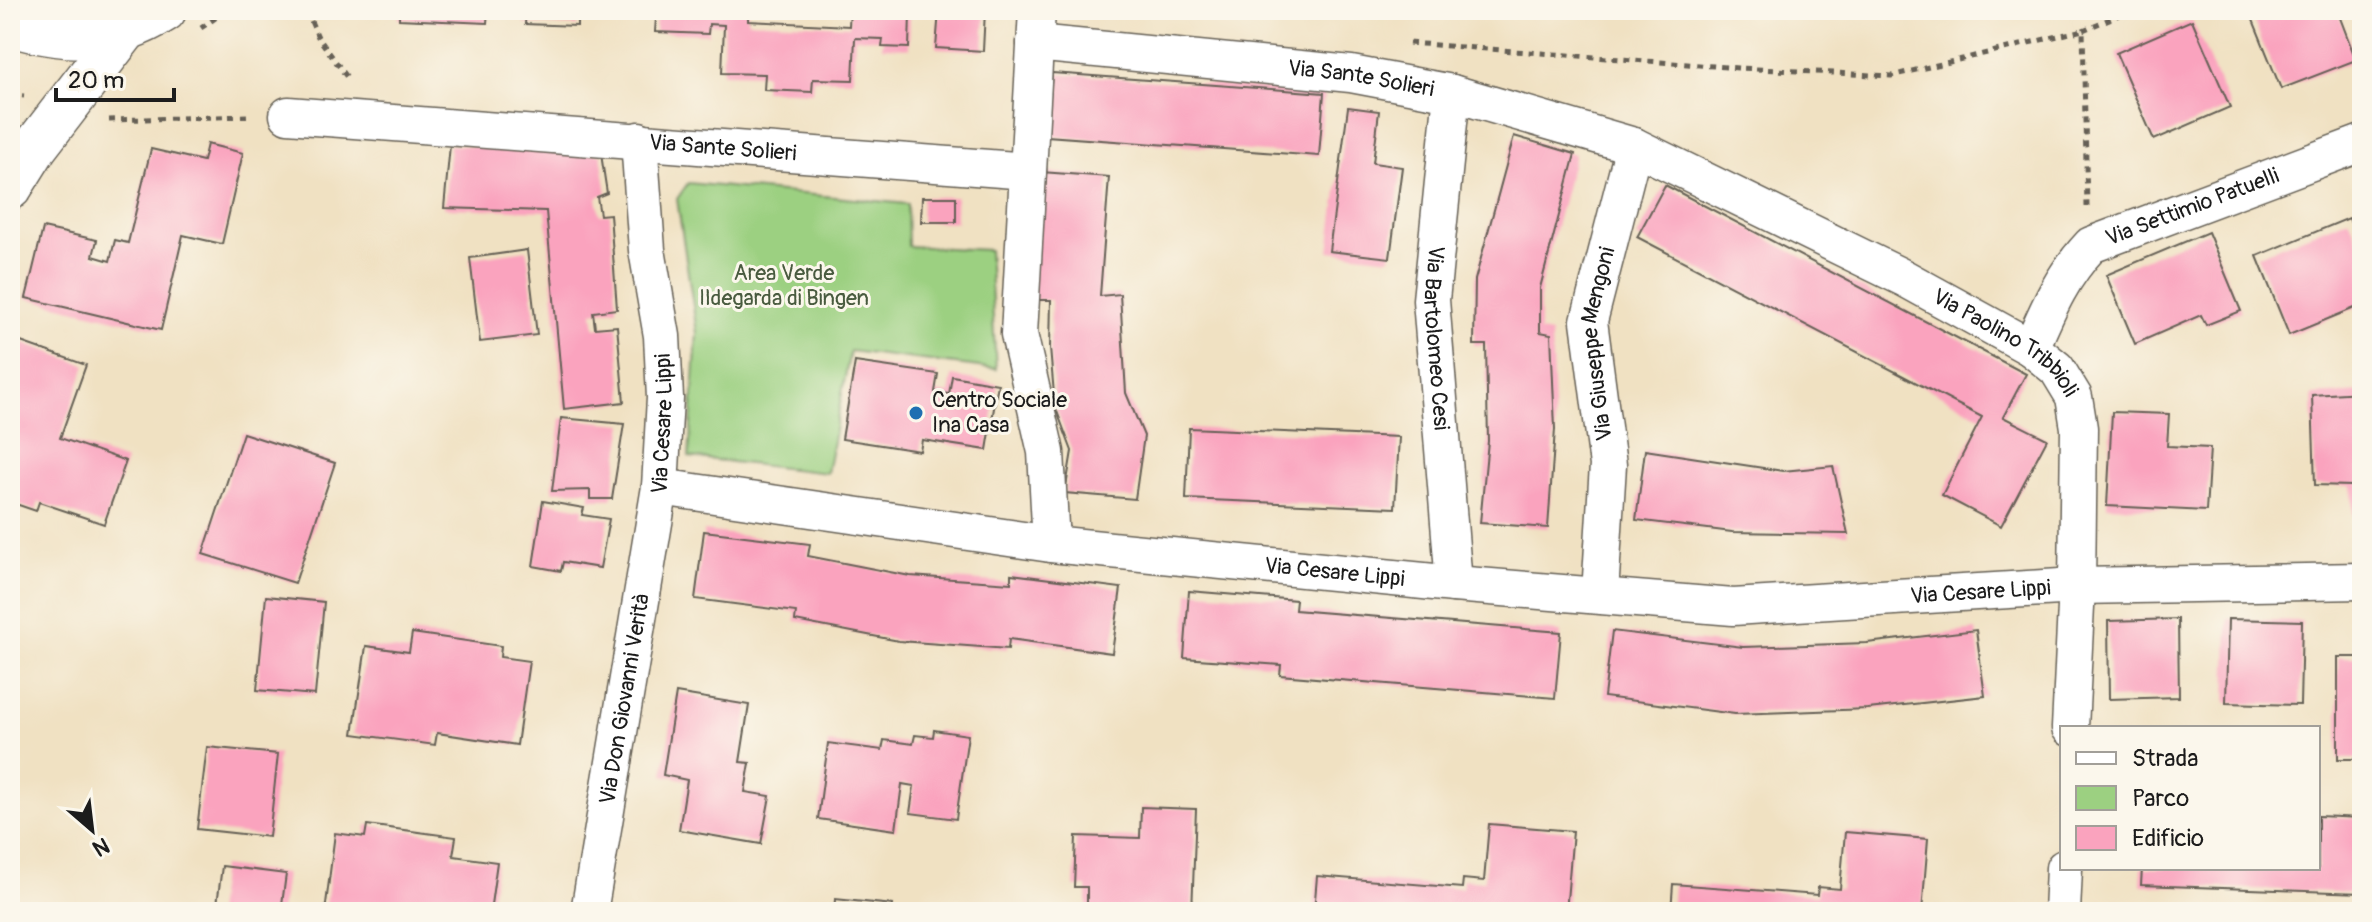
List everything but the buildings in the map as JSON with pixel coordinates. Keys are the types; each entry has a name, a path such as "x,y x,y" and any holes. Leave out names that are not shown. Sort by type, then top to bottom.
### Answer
{"street":[{"path":"10,24 48,35 87,37 145,19"},
{"path":"10,187 35,147 145,19"},
{"name":"Via Sante Solieri","path":"288,115 1028,171 1036,27 1351,74 1452,93 1634,146"},
{"name":"Via Bartolomeo Cesi","path":"1452,93 1431,300 1454,584"},
{"name":"Via Cesare Lippi","path":"639,140 647,250 662,336 665,398 660,487 1051,544 1454,584 1733,607 2077,586 2362,581"},
{"name":"Via Settimio Patuelli","path":"2031,348 2052,300 2071,267 2091,245 2362,143"},
{"name":"Via Paolino Tribbioli","path":"1634,146 1904,278 2031,348 2057,369 2074,397 2079,428 2077,586 2070,726"},
{"name":"Via Giuseppe Mengoni","path":"1600,594 1608,465 1589,321 1634,146"},
{"path":"1028,171 1019,334 1046,452 1051,544"},
{"name":"Via Don Giovanni Verità","path":"589,912 660,487"},
{"path":"2062,912 2064,870"}],"path":[{"path":"306,10 318,37 348,79 389,121"},
{"path":"1408,43 1891,76 2083,30 2131,10"},
{"path":"2083,30 2087,209"},
{"path":"101,120 288,115"}],"green space":[{"name":"Area Verde Ildegarda di Bingen","path":"688,183 907,204 908,246 989,250 996,369 850,351 827,473 689,457 697,333 677,199"}],"place":[{"name":"Centro Sociale Ina Casa","path":"916,413"}]}
